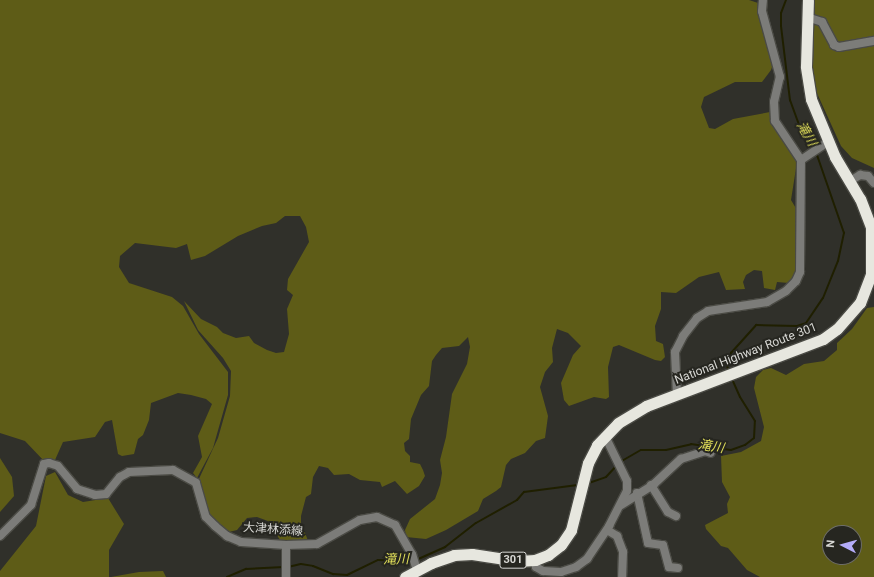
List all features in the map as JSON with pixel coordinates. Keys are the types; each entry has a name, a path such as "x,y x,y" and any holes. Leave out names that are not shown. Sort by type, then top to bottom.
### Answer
{"highway":[{"name":"National Highway Route 301","path":"406,577 416,566 462,554 518,561 535,560 556,550 567,538 575,518 585,474 592,454 605,436 634,412 823,339 837,329 860,303 870,274 871,227 850,181 828,142 811,99 806,66 808,0"}],"street":[{"path":"677,395 675,352 683,336 697,318 714,310 767,302 786,291 796,281 802,258 799,217 804,158 775,121 774,102 780,77 762,11 763,0"},
{"path":"808,18 822,22 834,44 839,47 874,41"},
{"path":"804,158 828,142"},
{"path":"850,181 860,175 868,176 874,183"},
{"path":"535,560 536,567 543,571 569,570 587,559 607,530 620,505 627,487 622,469 605,436"},
{"path":"620,505 636,493 651,485 681,459 705,451 711,453"},
{"name":"大津林添線","path":"0,536 27,511 35,495 42,467 49,463 58,466 69,482 87,494 106,494 120,477 129,472 173,470 196,483 206,517 227,536 241,542 286,545 317,544 360,520 377,517 395,525 412,554 416,566"},
{"path":"651,485 668,512 676,516"},
{"path":"636,493 648,543 663,546 669,567 678,568"},
{"path":"607,530 617,536 623,552 622,577"},
{"path":"286,545 286,575"}],"shaded area":[{"path":"0,0 749,0 758,3 774,61 771,70 762,82 735,82 704,97 701,107 709,128 715,129 733,119 770,112 779,134 797,162 791,200 797,210 802,270 789,283 777,282 775,290 764,288 762,271 754,270 746,275 743,282 745,289 726,290 719,272 699,277 676,293 661,292 661,309 655,326 656,341 663,344 665,357 661,361 655,360 619,345 613,347 608,367 609,397 606,399 594,397 569,406 564,400 561,383 573,355 581,346 568,333 557,329 552,348 553,362 545,372 540,387 548,416 545,438 536,441 525,453 511,459 506,465 501,487 483,499 478,511 446,530 426,539 406,537 405,530 410,519 435,499 440,485 442,473 440,460 446,437 452,394 467,364 470,347 468,337 459,346 442,348 436,355 432,361 429,386 421,395 411,419 409,439 404,443 405,451 410,456 410,462 420,464 423,470 425,476 419,486 407,494 395,481 382,487 380,482 360,480 349,474 334,475 328,468 319,466 313,477 311,494 306,497 301,516 301,523 309,543 280,540 268,521 257,517 247,518 237,530 229,532 209,517 197,483 218,438 230,396 231,371 223,358 198,330 184,301 201,319 217,327 223,333 236,338 249,336 254,343 267,350 276,353 284,352 289,334 287,309 293,295 287,290 288,279 309,242 306,227 300,216 285,216 276,223 262,226 238,236 205,256 191,260 187,244 176,248 135,243 120,256 119,267 129,283 172,297 183,306 199,334 228,372 228,395 213,448 197,478 193,473 202,457 198,436 212,404 206,399 191,395 178,393 151,403 149,420 143,435 138,439 134,454 122,456 118,454 112,420 105,422 95,437 63,442 55,460 49,463 45,462 25,441 0,433"},
{"path":"812,0 874,0 874,39 848,45 835,43 812,14"},
{"path":"818,21 831,43 874,43 874,168 852,158 841,146 816,91 812,76 812,22"},
{"path":"874,307 874,577 760,577 747,570 728,548 721,546 706,529 705,525 728,513 727,504 730,497 722,482 721,456 741,452 761,441 764,427 754,388 756,377 763,370 771,368 786,375 804,364 824,361 837,350 837,343 852,329 867,308"},
{"path":"0,458 12,477 14,496 0,512"},
{"path":"55,472 68,495 83,502 108,498 124,524 109,550 109,577 0,577 0,571 36,526 46,476"},
{"path":"163,571 166,577 111,577 139,572"}],"waterway":[{"name":"滝川","path":"786,0 781,13 781,26 790,100 800,127 815,148"},
{"name":"滝川","path":"729,371 727,366 731,353 756,325 797,326 806,323 823,298 838,261 844,233 816,152"},
{"name":"滝川","path":"620,462 641,450 666,450 691,444 731,450 745,445 754,438 755,421 740,397 731,377"},
{"name":"滝川","path":"586,484 606,477 617,465"},
{"name":"滝川","path":"416,560 445,547 476,523 517,500 524,492 578,485"},
{"name":"滝川","path":"288,567 301,564 313,566 333,574 347,575 378,560 412,561"},
{"name":"滝川","path":"227,577 246,569 284,567"}]}
